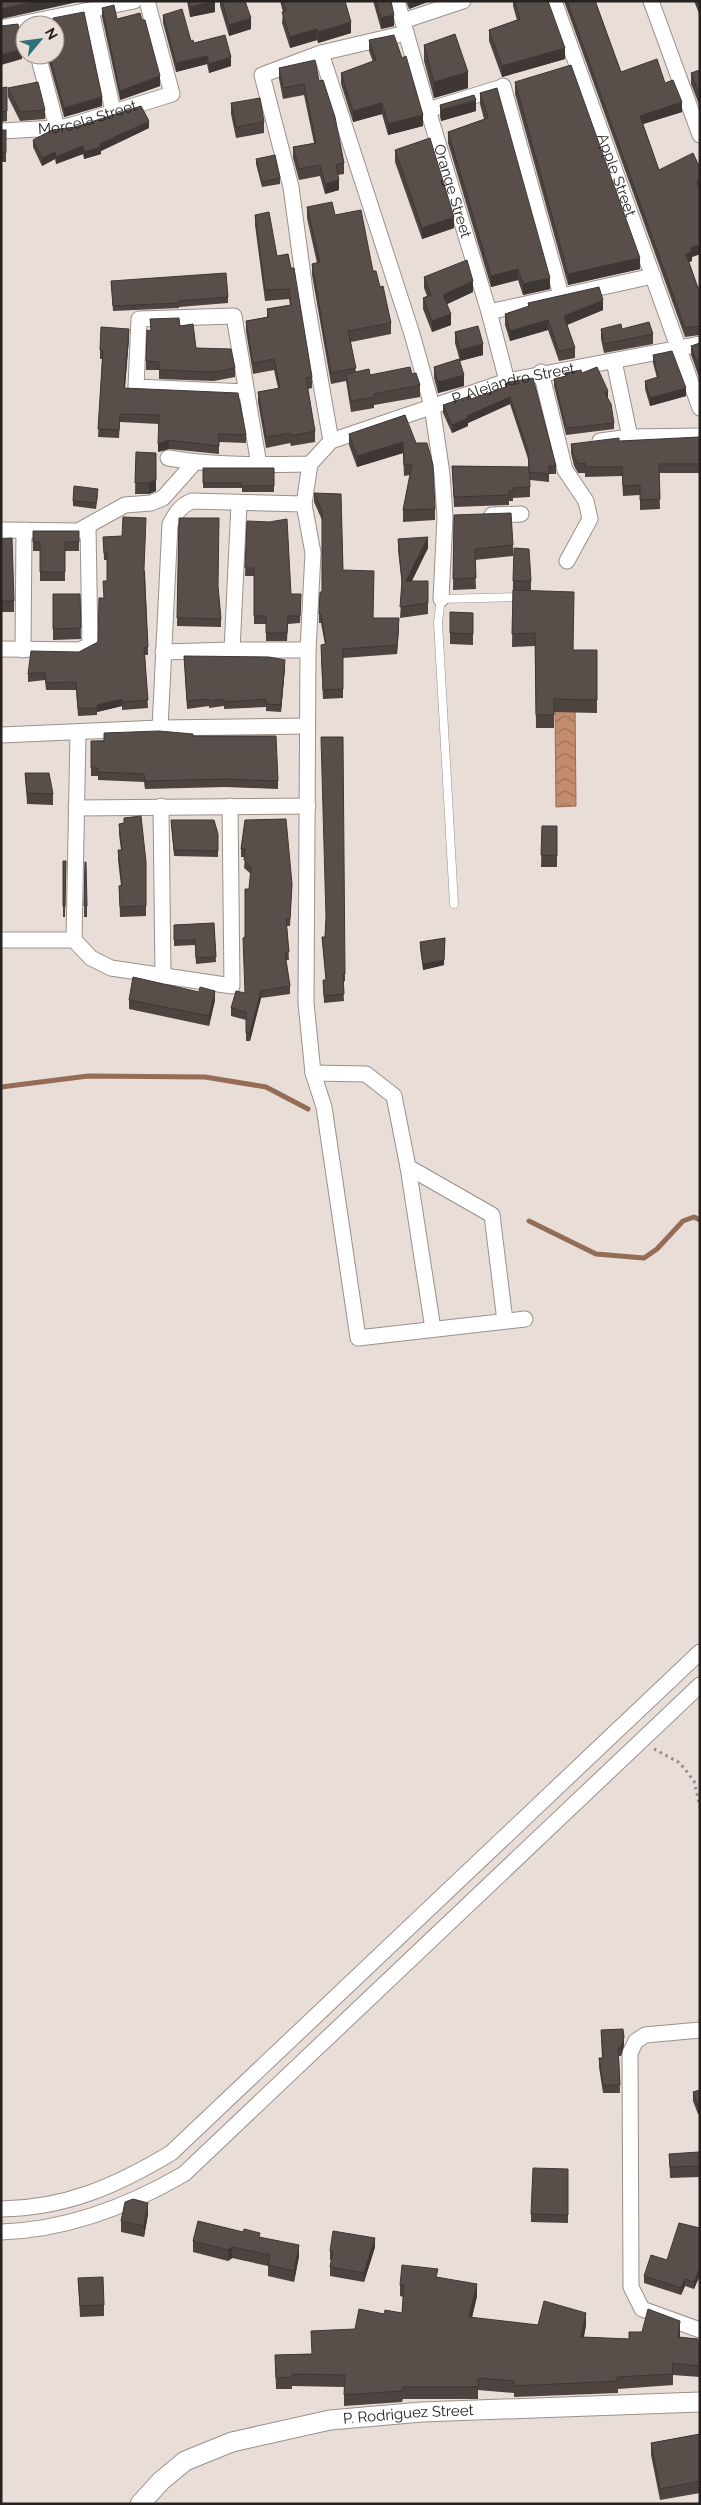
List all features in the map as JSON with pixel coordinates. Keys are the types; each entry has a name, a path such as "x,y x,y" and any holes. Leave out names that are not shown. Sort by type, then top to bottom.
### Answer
{"street":[{"path":"65,16 134,1"},
{"name":"Morcela Street","path":"1,131 57,128 172,94 147,1"},
{"name":"Orange Street","path":"397,1 428,110 490,312 507,381"},
{"path":"463,1 405,27 320,53 262,74 291,187 306,298 331,441 310,464 304,504 313,553 308,650 306,1003 313,1073 324,1107 358,1338 525,1319"},
{"name":"Apple Street","path":"554,1 700,408"},
{"path":"652,1 700,135"},
{"path":"91,10 113,111"},
{"path":"1,28 15,26"},
{"path":"320,53 412,334 432,406 442,474 445,517 441,599"},
{"path":"41,65 57,128"},
{"path":"559,70 577,65"},
{"path":"428,110 521,81"},
{"path":"503,86 561,295"},
{"path":"490,312 653,276"},
{"path":"247,392 136,387 140,319 234,316 247,392 259,465"},
{"name":"P. Alejandro Street","path":"331,441 507,381 541,372 614,361 700,344"},
{"path":"614,361 630,437"},
{"path":"541,372 566,445 565,470 586,501 590,519 567,560"},
{"path":"588,443 630,437 700,436"},
{"path":"168,458 195,462 259,465 310,464"},
{"path":"1,530 78,531 125,505 151,503 163,498 195,462"},
{"path":"160,728 170,524 173,519 182,506 192,501 239,504 304,504"},
{"path":"232,650 239,504"},
{"path":"445,517 520,514"},
{"path":"1,649 79,650 90,645 88,527"},
{"path":"23,650 24,530"},
{"path":"163,652 308,650"},
{"path":"1,735 160,728 307,726"},
{"path":"78,733 74,940 91,958 111,968 232,986 230,806"},
{"path":"161,806 163,977"},
{"path":"76,808 308,806"},
{"path":"1,940 74,940"},
{"path":"313,1073 366,1074 394,1096 408,1167 433,1329"},
{"path":"408,1167 492,1215 505,1321"},
{"path":"1,2209 27,2208 106,2189 171,2153 700,1652"},
{"path":"1,2232 32,2231 82,2220 142,2198 184,2174 700,1685"},
{"path":"700,2030 645,2035 636,2041 630,2053 631,2287 642,2308 700,2330"},
{"name":"P. Rodriguez Street","path":"140,2504 161,2481 185,2461 232,2442 330,2420 422,2412 700,2402"}],"lane":[{"path":"454,904 438,622 441,599 529,597"}],"path":[{"path":"644,1738 657,1752 680,1763 694,1781 700,1807"}],"water":[{"path":"555,704 575,704 576,806 556,807"}],"building":[{"path":"1,1 36,1 1,9"},
{"path":"189,1 215,1 190,7"},
{"path":"222,1 245,1 251,18 229,25"},
{"path":"283,1 345,1 351,22 318,32 317,29 290,37 282,12 286,11"},
{"path":"376,1 391,1 394,15 381,18"},
{"path":"515,1 548,1 565,48 502,66 489,30 520,19"},
{"path":"567,1 595,1 621,72 657,59 665,83 673,80 682,102 640,116 659,170 693,153 700,168 700,181 697,182 700,190 700,245 690,248 692,252 686,254 698,288 700,287 700,326 685,328"},
{"path":"114,5 117,19 140,13 142,20 145,20 160,76 120,91 102,8"},
{"path":"182,9 191,41 193,40 194,43 225,35 231,57 209,64 207,56 176,63 163,15"},
{"path":"84,12 102,97 64,108 52,65 65,65 65,16"},
{"path":"15,24 15,51 1,55 1,26"},
{"path":"455,34 468,72 434,82 424,45"},
{"path":"394,35 402,58 406,56 423,115 388,124 382,103 353,111 341,73 376,60 369,40"},
{"path":"315,60 319,81 323,80 335,117 344,163 336,165 339,180 325,184 320,165 299,169 293,147 316,143 304,84 283,88 279,68"},
{"path":"571,65 640,258 568,274 515,82"},
{"path":"700,70 700,97 691,73"},
{"path":"38,82 45,110 20,112 8,88"},
{"path":"7,87 7,111 1,112 1,88"},
{"path":"497,88 550,278 523,284 518,269 491,276 448,132 488,118 480,93"},
{"path":"474,95 476,100 441,110 440,105"},
{"path":"260,98 264,122 236,127 231,103"},
{"path":"141,106 149,121 100,144 101,147 84,152 83,146 56,157 55,152 42,158 33,140 52,130 75,127"},
{"path":"1,130 6,130 6,152 1,152"},
{"path":"430,138 454,217 422,228 395,150"},
{"path":"275,155 280,178 262,182 256,159"},
{"path":"332,202 335,215 361,210 373,271 376,271 380,287 383,286 391,323 348,331 356,368 331,373 312,264 320,262 307,207"},
{"path":"269,212 277,256 288,254 291,268 294,268 312,377 306,378 315,431 291,436 290,433 266,437 258,392 280,388 274,359 253,363 246,321 269,317 267,309 291,305 289,289 265,290 255,215"},
{"path":"467,260 473,281 443,295 451,314 432,321 423,298 431,295 424,277"},
{"path":"226,273 228,297 179,301 179,303 113,306 111,281"},
{"path":"599,287 603,300 564,316 575,348 559,351 548,320 510,331 505,314 529,306 528,303"},
{"path":"179,318 180,326 193,324 196,348 231,349 235,368 214,372 159,370 159,362 146,361 147,330 151,331 150,319"},
{"path":"649,322 653,334 604,344 601,329 621,324 622,329"},
{"path":"478,326 483,344 460,350 455,332"},
{"path":"101,327 129,329 124,388 238,393 246,435 219,434 219,446 169,440 158,444 159,415 120,414 119,430 98,429 103,351 100,350"},
{"path":"700,343 700,370 691,346"},
{"path":"672,351 686,388 650,398 645,381 658,377 653,355"},
{"path":"459,359 464,375 438,382 434,367"},
{"path":"410,367 412,374 416,373 420,385 374,394 374,397 351,401 346,374 369,369 370,375"},
{"path":"597,367 608,391 605,393 611,404 614,423 566,428 554,379 566,376 565,373 581,370 582,373"},
{"path":"533,378 556,466 549,466 549,474 529,472 528,451 510,397 467,416 468,418 452,425 443,405 470,396 471,399 506,387 505,384 509,382"},
{"path":"405,415 416,443 427,443 433,465 435,509 403,510 412,464 404,465 403,442 357,456 349,434"},
{"path":"700,437 699,464 659,464 660,499 640,500 640,485 623,486 622,467 585,467 585,463 578,464 571,444 619,438 619,441"},
{"path":"136,452 156,453 156,480 149,483 135,483"},
{"path":"452,466 529,467 530,487 513,488 513,491 509,491 509,495 454,497"},
{"path":"203,468 274,468 274,486 242,486 242,483 203,483"},
{"path":"74,486 98,489 96,503 73,501"},
{"path":"314,493 341,494 343,570 374,571 373,618 399,618 397,645 343,649 343,689 323,690 321,645 326,644 321,614 319,614 320,592 322,592 322,511"},
{"path":"511,513 513,545 475,549 476,578 453,579 454,515"},
{"path":"123,517 146,518 144,569 148,647 144,648 148,700 122,702 122,699 97,705 97,708 78,708 76,682 46,683 45,672 28,674 31,651 79,652 98,642 99,598 104,598 103,581 107,581 107,552 104,553 103,537 122,536"},
{"path":"179,518 219,518 218,586 221,619 177,618"},
{"path":"287,519 291,594 301,594 300,616 288,616 287,633 266,633 266,616 254,616 254,568 245,568 247,521 269,522"},
{"path":"33,531 79,531 79,542 65,542 65,572 40,572 40,542 33,542"},
{"path":"428,537 406,581 428,581 428,603 400,607 402,581 398,539"},
{"path":"12,538 14,601 1,601 1,539"},
{"path":"514,548 529,549 531,581 513,581"},
{"path":"513,590 574,592 573,650 597,650 597,700 554,699 554,715 536,715 535,633 512,634"},
{"path":"53,594 80,594 81,628 53,629"},
{"path":"450,612 473,613 473,634 450,633"},
{"path":"184,656 269,657 285,660 281,705 266,704 266,699 224,702 224,699 187,701"},
{"path":"159,731 193,734 193,736 276,736 278,781 226,779 145,781 144,774 98,772 98,768 91,768 91,741 104,741 104,733"},
{"path":"321,737 343,737 344,994 324,996 323,980 326,980 322,937 325,937 326,917"},
{"path":"25,773 49,773 53,794 27,793"},
{"path":"141,816 146,862 146,906 120,907 119,886 122,885 118,850 122,850 119,824 124,823 124,818"},
{"path":"286,819 292,884 290,919 286,919 289,952 285,953 290,986 261,991 250,1033 246,1033 246,1012 231,1008 236,991 245,993 243,938 245,937 245,889 249,889 251,867 244,860 245,849 241,849 245,820"},
{"path":"171,820 214,820 218,834 218,851 174,850"},
{"path":"542,826 557,826 557,856 541,855"},
{"path":"63,861 66,861 65,906 63,906"},
{"path":"86,862 87,906 84,906"},
{"path":"214,923 216,957 196,958 195,940 174,940 174,925"},
{"path":"445,938 444,960 423,964 420,942"},
{"path":"133,977 199,992 200,987 215,991 209,1016 129,1000"},
{"path":"623,2029 624,2037 621,2048 618,2048 620,2085 603,2085 599,2058 603,2058 601,2030"},
{"path":"700,2090 700,2105 698,2106 693,2092"},
{"path":"699,2152 700,2166 670,2167 669,2154"},
{"path":"533,2168 568,2169 568,2215 531,2214"},
{"path":"133,2199 148,2203 144,2226 121,2221 125,2202"},
{"path":"198,2221 243,2232 244,2229 260,2233 259,2237 299,2245 294,2271 268,2265 270,2255 232,2247 228,2250 193,2241"},
{"path":"679,2223 700,2228 700,2268 694,2282 685,2279 681,2288 644,2276 651,2255 667,2260"},
{"path":"333,2231 375,2238 364,2273 330,2267 333,2252 330,2251"},
{"path":"402,2265 438,2269 436,2277 477,2284 469,2317 538,2325 544,2301 586,2313 581,2337 629,2339 629,2332 642,2332 648,2309 680,2321 678,2337 698,2339 700,2344 700,2366 672,2363 673,2374 617,2377 618,2381 514,2386 514,2381 478,2378 478,2387 403,2387 402,2391 344,2395 345,2375 292,2374 292,2377 276,2378 275,2355 312,2354 311,2331 355,2329 359,2309 384,2314 385,2310 402,2313 404,2285 400,2285"},
{"path":"103,2277 104,2305 80,2306 78,2278"},
{"path":"700,2434 700,2481 660,2489 651,2443"}],"waterway":[{"path":"1,1087 88,1076 205,1077 266,1087 308,1109"},
{"path":"529,1221 596,1254 644,1258 657,1249 683,1221 694,1217 700,1220"}]}
